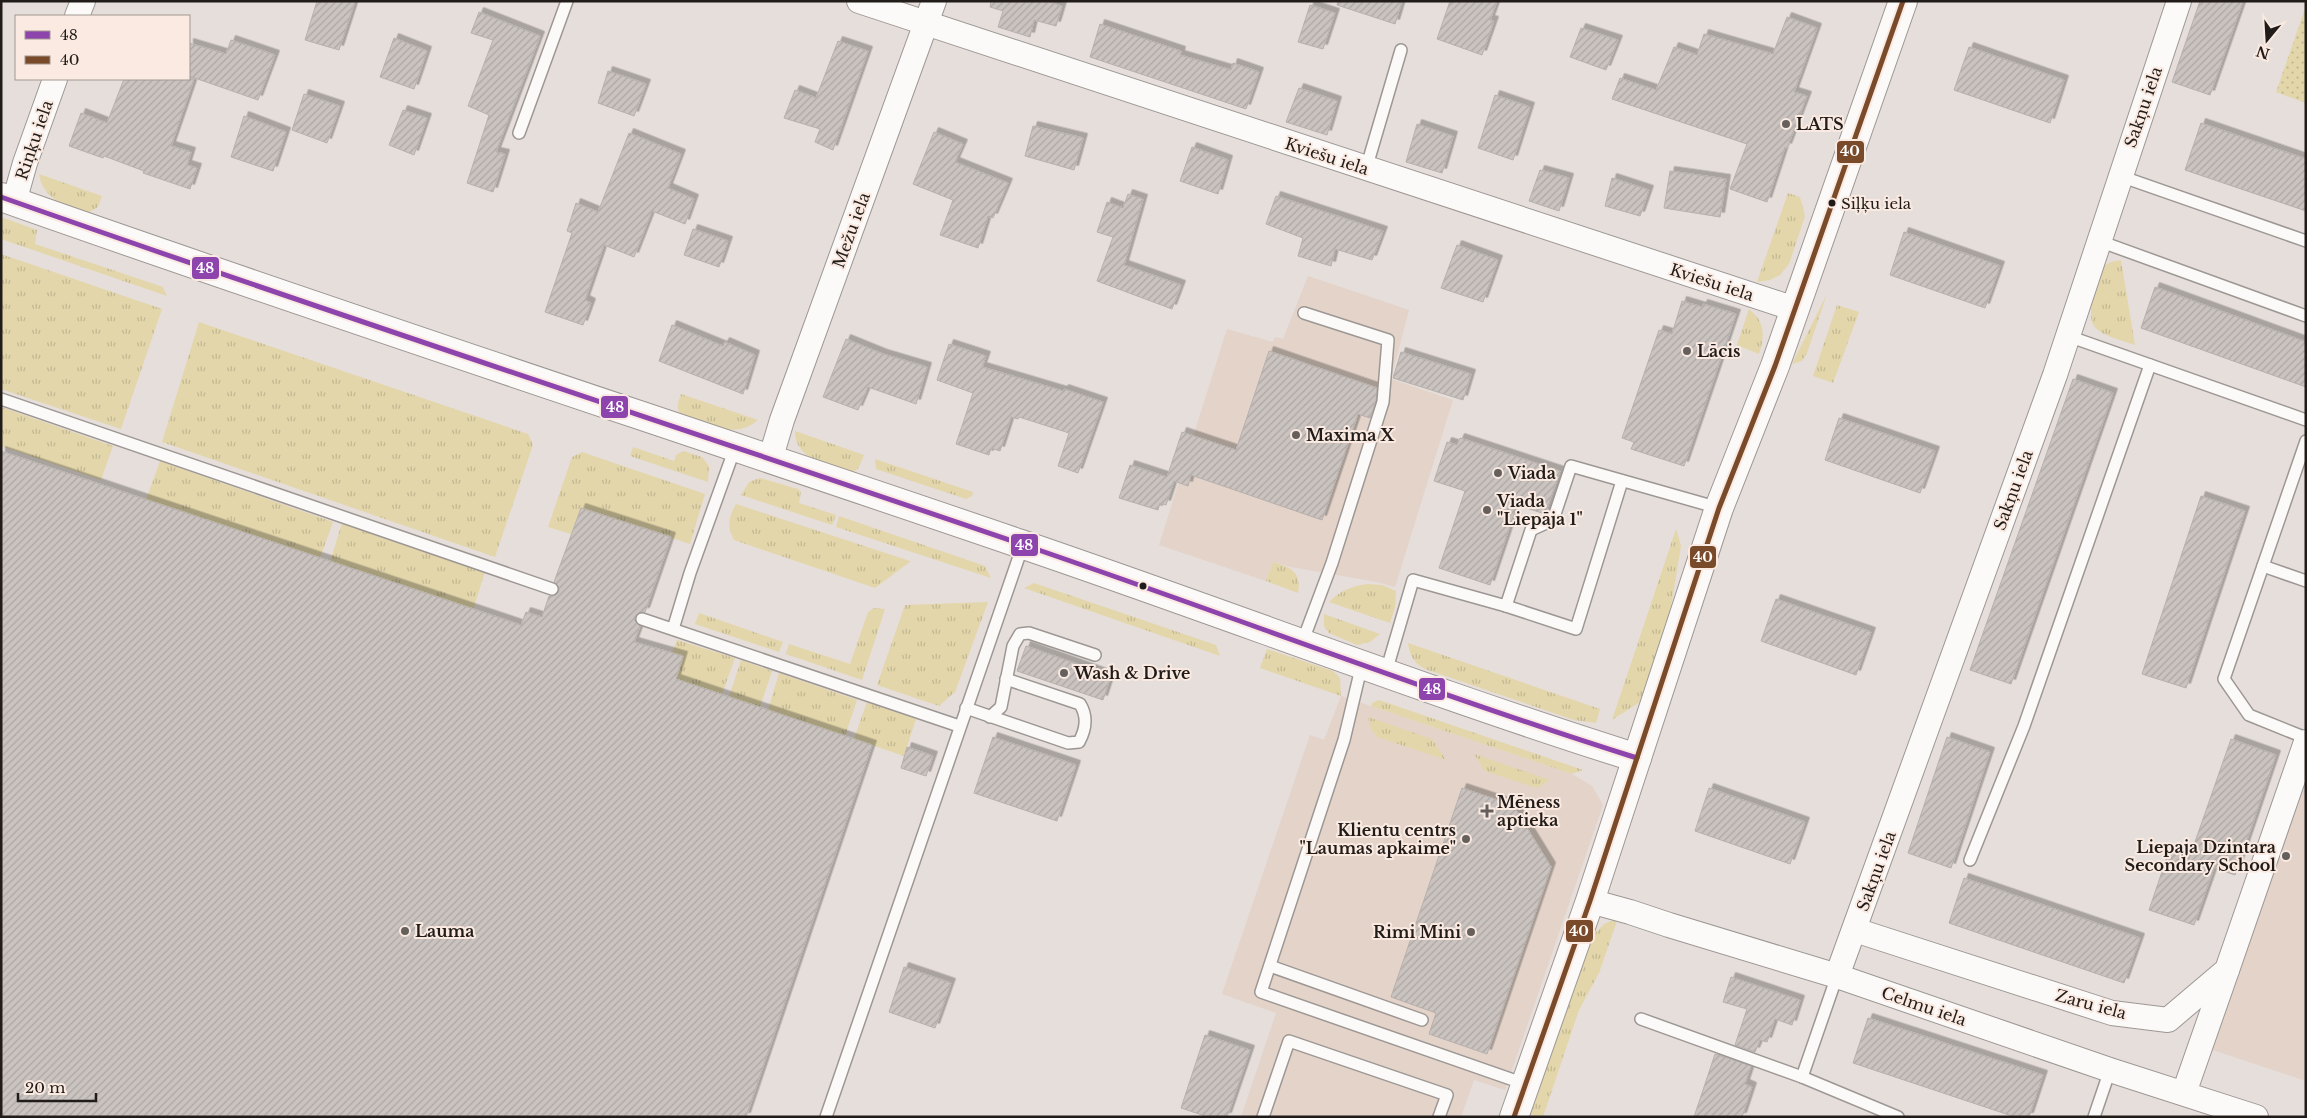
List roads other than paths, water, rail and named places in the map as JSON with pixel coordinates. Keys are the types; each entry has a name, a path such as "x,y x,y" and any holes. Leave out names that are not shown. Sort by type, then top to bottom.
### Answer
{"street":[{"path":"77,15 83,1"},
{"name":"Kviešu iela","path":"859,1 1795,309"},
{"name":"Mežu iela","path":"770,460 782,420 934,1"},
{"path":"1514,1117 1590,901 1719,508 1795,309 1904,1"},
{"name":"Sakņu iela","path":"1837,976 2068,336 2178,1"},
{"name":"Riņķu iela","path":"8,200 25,163 55,80"},
{"path":"8,200 203,269 1023,545 1637,758"},
{"path":"2184,1093 2306,740"},
{"name":"Celmu iela","path":"1590,901 1837,976 2110,1070 2184,1093 2223,1112 2256,1117"},
{"name":"Zaru iela","path":"1855,930 2112,1013 2168,1020 2227,970"}],"lane":[{"path":"519,133 566,1"},
{"path":"1366,169 1401,50"},
{"path":"2120,176 2306,241"},
{"path":"2099,241 2306,316"},
{"path":"1302,643 1332,563 1383,402 1388,340 1304,313"},
{"path":"2068,336 2306,420"},
{"path":"1970,860 2024,726 2150,365"},
{"path":"1,399 552,589"},
{"path":"2306,442 2224,679 2249,715 2306,740"},
{"path":"673,629 690,573 735,448"},
{"path":"1506,606 1531,530 1554,520 1570,466 1719,508"},
{"path":"1525,1084 1261,992 1344,740 1414,580 1506,606 1576,629 1622,481"},
{"path":"826,1117 959,726 1023,545"},
{"path":"2263,566 2306,581"},
{"path":"642,619 959,726"},
{"path":"990,717 1001,707 1013,646 1020,634 1029,633 1096,656"},
{"path":"966,708 1068,743 1079,742 1084,732 1086,713 1080,704 1006,679"},
{"path":"1270,966 1422,1020"},
{"path":"1802,1077 1837,976"},
{"path":"1641,1019 1802,1077 1898,1117"},
{"path":"1263,1117 1289,1041 1447,1095 1439,1117"},
{"path":"2094,1117 2110,1070"}],"place":[{"name":"LATS","path":"1786,124"},
{"name":"Siļķu iela","path":"1832,203"},
{"name":"Lācis","path":"1687,351"},
{"name":"Maxima X","path":"1296,435"},
{"name":"Viada","path":"1498,473"},
{"name":"Viada \"Liepāja 1\"","path":"1487,510"},
{"name":"Wash & Drive","path":"1064,673"},
{"name":"Mēness aptieka","path":"1487,811"},
{"name":"Klientu centrs \"Laumas apkaime\"","path":"1466,839"},
{"name":"Liepaja Dzintara Secondary School","path":"2286,856"},
{"name":"Lauma","path":"405,931"},
{"name":"Rimi Mini","path":"1471,932"}]}
